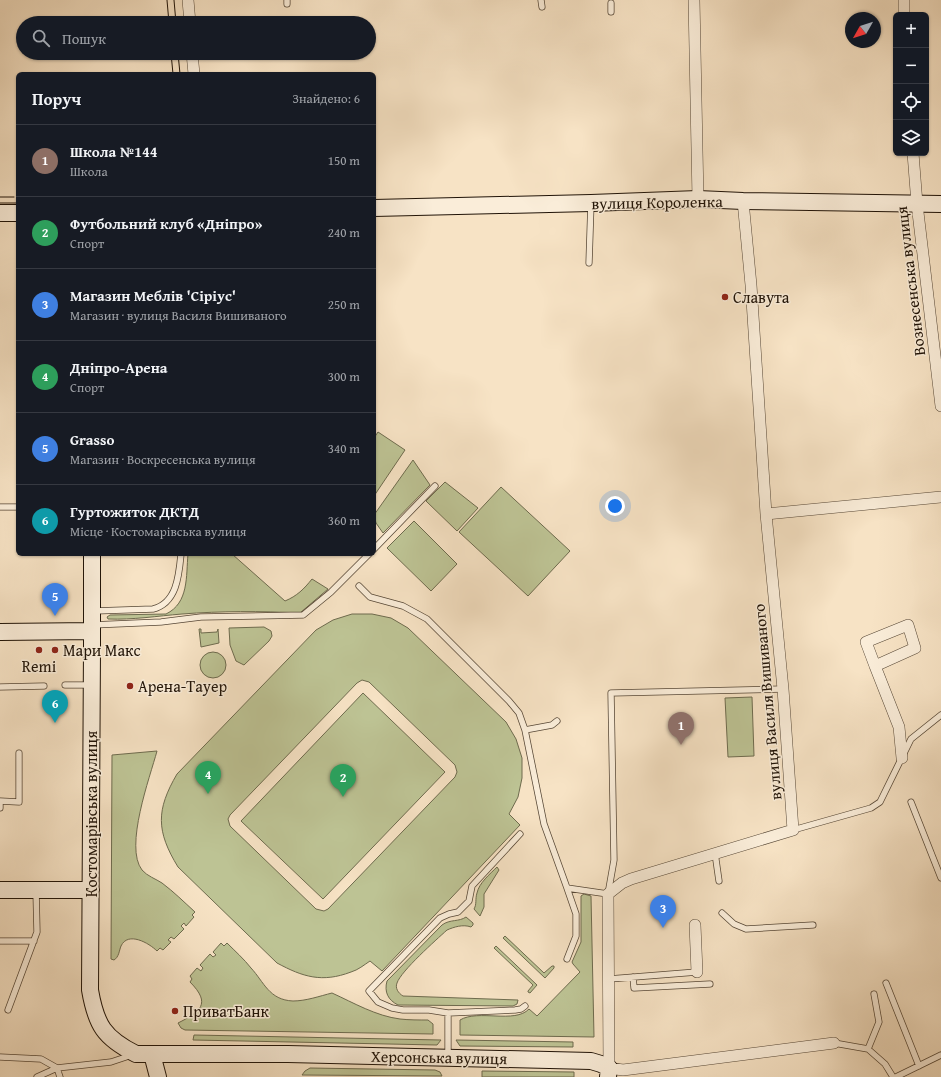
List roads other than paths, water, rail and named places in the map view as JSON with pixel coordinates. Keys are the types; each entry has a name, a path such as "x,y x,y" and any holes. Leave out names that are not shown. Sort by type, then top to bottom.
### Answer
{"street":[{"path":"188,0 189,16"},
{"path":"694,0 698,198"},
{"path":"904,0 904,12"},
{"path":"193,60 194,72"},
{"name":"Вознесенська вулиця","path":"913,156 917,204 941,406"},
{"name":"вулиця Короленка","path":"376,208 591,203 698,198 743,201 941,204"},
{"name":"вулиця Василя Вишиваного","path":"743,201 751,285 766,514 783,689 793,830"},
{"path":"0,213 16,213"},
{"path":"766,514 941,496"},
{"name":"Костомарівська вулиця","path":"92,556 90,990 93,1009 110,1038 122,1047 136,1054"},
{"path":"0,632 92,622"},
{"path":"875,666 899,727 902,758"},
{"path":"609,1073 608,894 622,883 632,878 793,830"},
{"path":"0,890 90,890"},
{"path":"695,925 697,972"},
{"name":"Херсонська вулиця","path":"136,1054 288,1054 591,1060 609,1073 834,1043"},
{"path":"152,1054 158,1077"}],"lane":[{"path":"541,0 542,8"},
{"path":"611,3 611,12"},
{"path":"589,263 591,203"},
{"path":"376,547 435,486"},
{"path":"0,508 16,507"},
{"path":"92,622 162,607 174,591 180,568 180,556"},
{"path":"92,622 161,622 201,618 303,615 331,592 367,556"},
{"path":"359,586 370,597 403,606 427,619 509,701 519,713 525,730 544,824 576,914 576,936 567,959"},
{"path":"65,685 91,685"},
{"path":"0,687 44,686"},
{"path":"567,888 608,894 614,860 612,693 783,689"},
{"path":"793,830 871,808 880,802 911,739 941,715"},
{"path":"525,730 552,725 557,721"},
{"path":"0,808 0,801 19,802 19,753"},
{"path":"911,802 941,878"},
{"path":"520,834 472,886 469,901 458,912 440,918 369,991 378,1002 392,1008 403,1010 429,1010 448,1013 516,1010 525,1006"},
{"path":"715,853 719,881"},
{"path":"8,1010 37,932 36,890"},
{"path":"722,913 734,924 746,929 813,925"},
{"path":"0,941 34,941"},
{"path":"609,979 697,972"},
{"path":"633,977 634,988 710,984"},
{"path":"886,982 919,1066"},
{"path":"868,1049 879,1022 874,994"},
{"path":"448,1013 448,1058"},
{"path":"834,1043 868,1049 885,1064 893,1077"},
{"path":"37,1077 48,1074 57,1068 111,1062 136,1054"},
{"path":"896,1077 941,1055"},
{"path":"0,1057 41,1059 57,1068 60,1077"}],"tram line":[{"path":"167,0 168,16"},
{"path":"174,0 175,16"},
{"path":"172,60 173,72"},
{"path":"179,60 180,72"},
{"path":"0,197 14,197"},
{"path":"0,203 16,203"}],"place":[{"name":"Славута","path":"725,297"},
{"name":"Grasso","path":"55,616"},
{"name":"Remi","path":"39,650"},
{"name":"Мари Макс","path":"55,650"},
{"name":"Арена-Тауер","path":"130,686"},
{"name":"Гуртожиток ДКТД","path":"55,723"},
{"name":"Школа №144","path":"681,745"},
{"name":"Дніпро-Арена","path":"208,794"},
{"name":"Футбольний клуб «Дніпро»","path":"343,797"},
{"name":"Магазин Меблів 'Сіріус'","path":"663,928"},
{"name":"ПриватБанк","path":"175,1011"}]}
